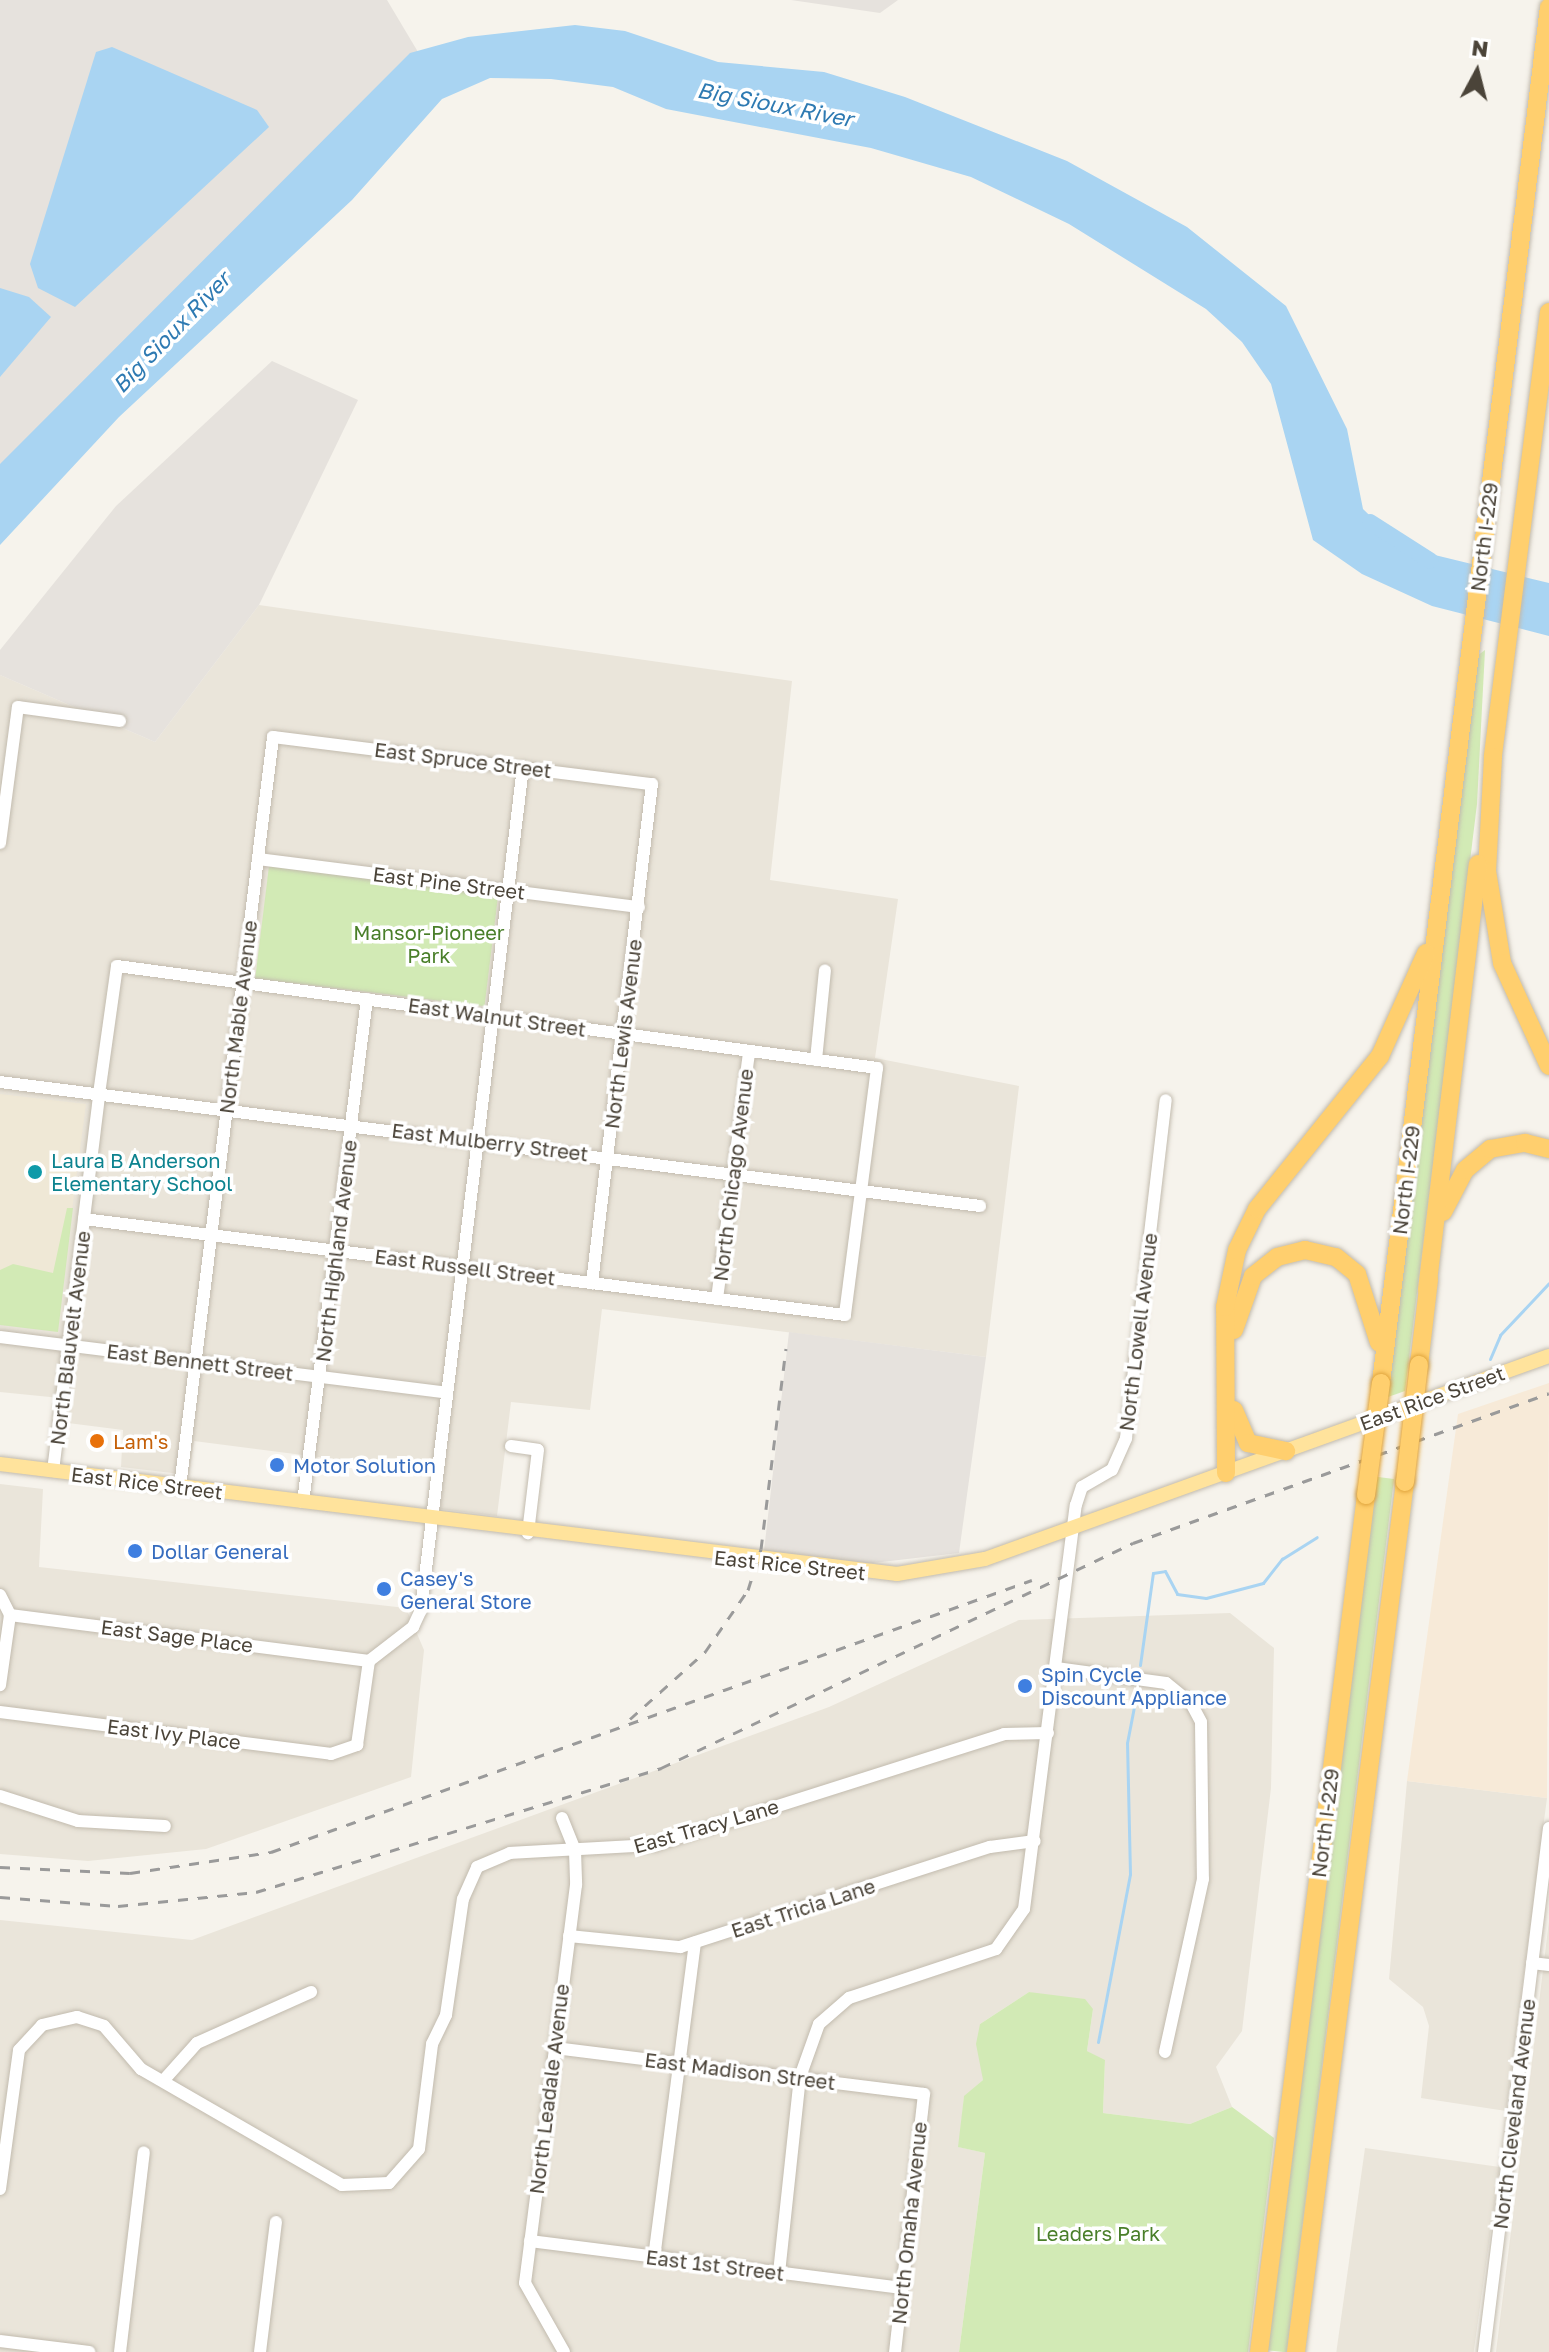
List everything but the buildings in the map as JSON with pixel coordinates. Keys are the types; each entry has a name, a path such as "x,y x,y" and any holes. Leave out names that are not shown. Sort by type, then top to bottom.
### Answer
{"highway":[{"name":"North I-229","path":"1259,2352 1549,7"},
{"name":"North I-229","path":"1296,2352 1549,312"},
{"path":"1493,757 1487,871 1495,935 1549,1066"},
{"path":"1230,1471 1225,1307 1237,1250 1257,1209 1367,1074 1401,1018 1426,953 1445,852"},
{"path":"1427,1290 1446,1200 1465,1170 1506,1144 1549,1149"},
{"path":"1230,1471 1234,1329 1241,1297 1262,1267 1295,1251 1336,1257 1357,1274 1376,1317 1382,1376"},
{"path":"1234,1410 1248,1443 1286,1451"}],"main road":[{"name":"East Rice Street","path":"0,1464 528,1533 897,1574 964,1565 1549,1356"}],"street":[{"path":"0,843 18,707 120,721"},
{"name":"East Spruce Street","path":"273,737 652,784"},
{"name":"North Mable Avenue","path":"180,1487 273,737"},
{"path":"369,1661 418,1621 523,767"},
{"name":"North Lewis Avenue","path":"592,1283 652,784"},
{"name":"East Pine Street","path":"258,859 639,907"},
{"name":"East Walnut Street","path":"117,966 877,1068 861,1191"},
{"name":"North Blauvelt Avenue","path":"53,1471 117,966"},
{"path":"816,1060 825,970"},
{"name":"North Highland Avenue","path":"303,1502 367,999"},
{"name":"North Chicago Avenue","path":"717,1299 749,1051"},
{"name":"East Mulberry Street","path":"0,1082 607,1156 980,1206"},
{"name":"North Lowell Avenue","path":"779,2273 800,2077 813,2034 841,2003 981,1957 1008,1937 1024,1909 1073,1528 1082,1487 1112,1470 1126,1438 1166,1100"},
{"name":"East Russell Street","path":"84,1219 845,1315 861,1191"},
{"name":"East Bennett Street","path":"0,1337 447,1393"},
{"path":"511,1446 538,1450 528,1533"},
{"path":"0,1595 10,1615 0,1685"},
{"name":"East Sage Place","path":"10,1615 369,1661"},
{"name":"East Ivy Place","path":"0,1712 348,1752 361,1731 369,1661"},
{"path":"1056,1668 1166,1683 1201,1722 1203,1879 1165,2052"},
{"name":"East Tracy Lane","path":"0,2189 15,2068 31,2032 77,2017 104,2026 141,2069 342,2185 389,2183 419,2149 432,2044 448,2007 468,1881 492,1859 655,1845 1004,1734 1048,1733"},
{"path":"0,1796 78,1821 165,1826"},
{"name":"North Leadale Avenue","path":"562,1818 575,1851 569,1936 526,2288 564,2352"},
{"name":"North Cleveland Avenue","path":"1484,2352 1549,1828"},
{"name":"East Tricia Lane","path":"569,1936 671,1948 695,1943 990,1847 1035,1841"},
{"path":"654,2258 695,1943"},
{"path":"1532,1963 1549,1965"},
{"path":"163,2081 197,2043 311,1992"},
{"name":"East Madison Street","path":"555,2048 924,2094"},
{"name":"North Omaha Avenue","path":"895,2352 924,2094"},
{"path":"120,2352 144,2152"},
{"path":"260,2352 276,2222"},
{"name":"East 1st Street","path":"530,2241 902,2288"},
{"path":"0,2341 89,2352"}],"shaded area":[{"path":"0,0 387,0 424,62 0,488"},
{"path":"791,0 898,0 880,13"},
{"path":"272,361 358,400 259,605 155,742 0,675 0,650 116,506"},
{"path":"259,605 792,681 770,880 898,899 875,1058 1019,1086 986,1357 602,1309 590,1410 511,1402 497,1516 440,1509 443,1473 194,1441 189,1475 121,1467 123,1430 68,1423 70,1399 0,1392 0,675 155,742"},
{"path":"0,1094 86,1104 64,1271 0,1323"},
{"path":"789,1332 986,1357 959,1553 864,1564 764,1551"},
{"path":"1549,1383 1547,1798 1407,1781 1458,1414"},
{"path":"0,1484 43,1489 39,1567 406,1608 424,1650 411,1777 206,1849 88,1861 0,1854"},
{"path":"1230,1613 1274,1648 1271,1788 1242,2031 1216,2067 1232,2107 1190,2124 1103,2113 1105,2061 1087,2051 1093,2009 1029,1992 980,2024 983,2080 964,2097 959,2147 985,2153 959,2352 0,2352 0,1920 192,1940 829,1707 1019,1620"},
{"path":"1407,1781 1547,1798 1506,2111 1421,2098 1429,2026 1423,2007 1389,1979"},
{"path":"1549,1921 1549,2352 1496,2352 1516,2191"},
{"path":"1365,2148 1500,2167 1474,2352 1336,2352"}],"green space":[{"path":"1485,650 1477,804 1405,1391 1388,1397 1477,656"},
{"name":"Mansor-Pioneer Park","path":"269,866 498,894 485,1006 255,978"},
{"path":"67,1208 73,1208 58,1332 0,1325 0,1270 13,1264 53,1273"},
{"path":"1374,1477 1394,1479 1287,2352 1267,2350"},
{"name":"Leaders Park","path":"1029,1992 1085,1999 1093,2009 1087,2051 1105,2060 1103,2113 1190,2124 1232,2107 1274,2138 1248,2352 959,2352 985,2153 958,2147 964,2096 983,2080 976,2044 980,2024"}],"water":[{"path":"575,25 625,31 718,62 824,72 905,97 1067,161 1187,227 1286,306 1347,429 1363,509 1402,547 1549,583 1549,636 1432,606 1362,574 1313,540 1271,384 1242,342 1206,309 1069,224 971,177 871,148 666,109 613,87 551,79 490,78 442,99 352,200 119,417 0,545 0,464 410,53 468,37"},
{"path":"112,47 257,110 269,127 75,307 38,288 30,264 96,52"},
{"path":"0,288 29,297 51,317 0,377"}],"waterway":[{"name":"Big Sioux River","path":"1370,522 1431,561"},
{"path":"1490,1359 1500,1335 1549,1283"},
{"path":"1140,1665 1153,1573 1165,1571 1177,1594 1206,1598 1263,1583 1282,1559 1317,1537"},
{"path":"1098,2042 1130,1874 1127,1743 1137,1691"}],"railway":[{"path":"630,1719 705,1652 748,1590 761,1549 786,1349"},
{"path":"0,1897 118,1906 256,1892 661,1768 1133,1543 1549,1393"},
{"path":"0,1867 130,1873 271,1852 1032,1580"}],"place":[{"name":"Laura B Anderson Elementary School","path":"35,1172"},
{"name":"Lam's","path":"97,1441"},
{"name":"Motor Solution","path":"277,1465"},
{"name":"Dollar General","path":"135,1551"},
{"name":"Casey's General Store","path":"384,1589"},
{"name":"Spin Cycle Discount Appliance","path":"1025,1686"}]}
